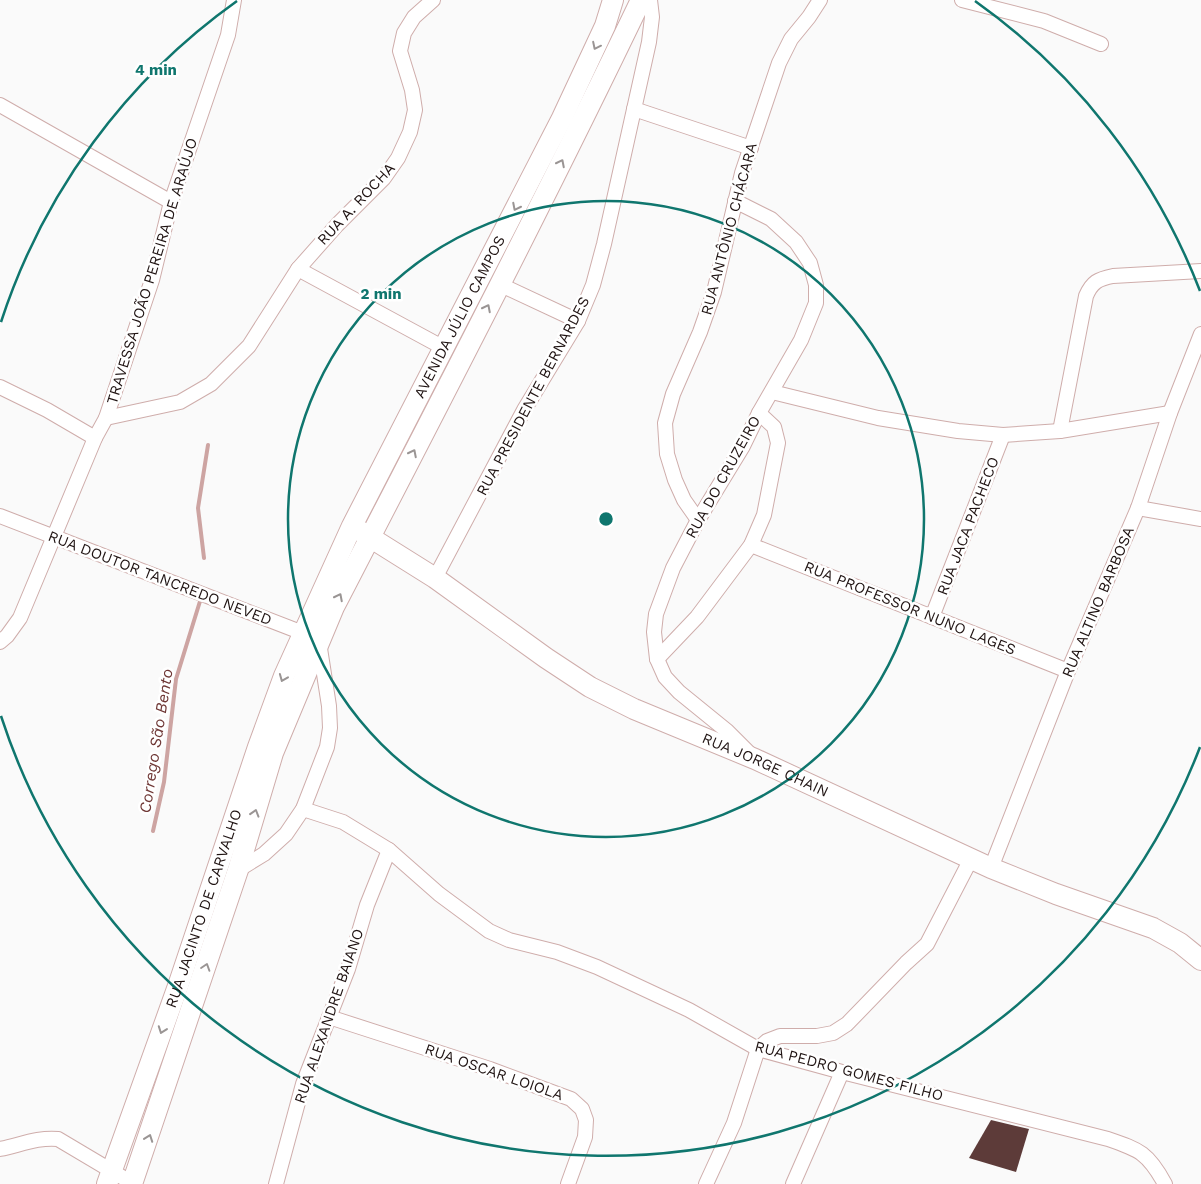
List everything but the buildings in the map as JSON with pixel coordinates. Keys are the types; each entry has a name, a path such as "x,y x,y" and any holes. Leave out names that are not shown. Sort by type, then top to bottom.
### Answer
{"street":[{"name":"TRAVESSA JOÃO PEREIRA DE ARAÚJO","path":"0,642 7,636 20,618 95,438 106,418 152,280 171,202 228,35 234,0"},
{"name":"RUA A. ROCHA","path":"106,418 180,402 211,384 249,346 298,269 337,225 384,178 398,158 410,132 415,110 412,90 400,51 404,33 414,17 433,0"},
{"name":"AVENIDA JÚLIO CAMPOS","path":"311,638 352,526 562,118 606,26 613,0"},
{"path":"238,870 264,854 286,834 303,809 327,747 330,728 329,706 311,638 334,607 603,79 641,0"},
{"name":"RUA PRESIDENTE BERNARDES","path":"435,578 524,410 578,321 593,285 604,244 649,42 652,16 650,0"},
{"name":"RUA ANTÔNIO CHÁCARA","path":"698,520 684,500 675,480 667,454 665,423 673,394 700,332 714,292 735,201 779,63 790,39 809,17 820,0"},
{"path":"962,0 1044,21 1101,44"},
{"path":"0,105 171,202"},
{"path":"634,109 751,148"},
{"name":"RUA DO CRUZEIRO","path":"735,201 771,219 796,242 810,263 816,285 816,303 801,340 759,413 743,446 698,520 673,568 656,614 654,632 657,659 665,677 679,692 727,731 754,759"},
{"path":"298,269 444,348"},
{"path":"1060,431 1086,296 1090,286 1099,279 1113,276 1201,271"},
{"path":"499,284 578,321"},
{"name":"RUA ALTINO BARBOSA","path":"991,868 1068,670 1138,508 1170,413 1201,334"},
{"path":"0,387 47,410 95,438"},
{"path":"772,392 878,418 958,431 1003,435 1060,431 1170,413"},
{"path":"657,659 696,617 751,545 764,515 778,443 774,427 759,413"},
{"name":"RUA JACA PACHECO","path":"932,617 1003,435"},
{"path":"373,485 392,494"},
{"path":"1138,508 1201,519"},
{"name":"RUA DOUTOR TANCREDO NEVED","path":"0,516 311,638"},
{"name":"RUA JORGE CHAIN","path":"352,526 435,578 590,687 634,709 754,759 991,868 1056,894 1153,928 1180,943 1201,960"},
{"name":"RUA PROFESSOR NUNO LAGES","path":"751,545 1068,670"},
{"name":"RUA JACINTO DE CARVALHO","path":"109,1178 265,750 284,676 311,638"},
{"path":"0,1149 19,1146 44,1138 58,1138 109,1178 132,1184 238,870 265,750"},
{"name":"RUA PEDRO GOMES FILHO","path":"303,809 343,822 389,850 439,894 489,931 509,940 557,952 597,967 689,1010 758,1049 1108,1139 1136,1149 1154,1164 1165,1184"},
{"name":"RUA ALEXANDRE BAIANO","path":"276,1184 303,1084 348,968 367,904 389,850"},
{"path":"706,1184 734,1123 758,1049 767,1041 780,1036 817,1036 833,1033 847,1024 927,944 971,859"},
{"path":"178,986 197,992"},
{"name":"RUA OSCAR LOIOLA","path":"328,1016 490,1069 571,1100 582,1110 586,1120 585,1137 568,1184"},
{"path":"793,1184 842,1072"}],"waterway":[{"name":"Corrego São Bento","path":"204,558 198,508 208,445"},
{"name":"Corrego São Bento","path":"153,831 164,782 176,679 201,598"}]}
